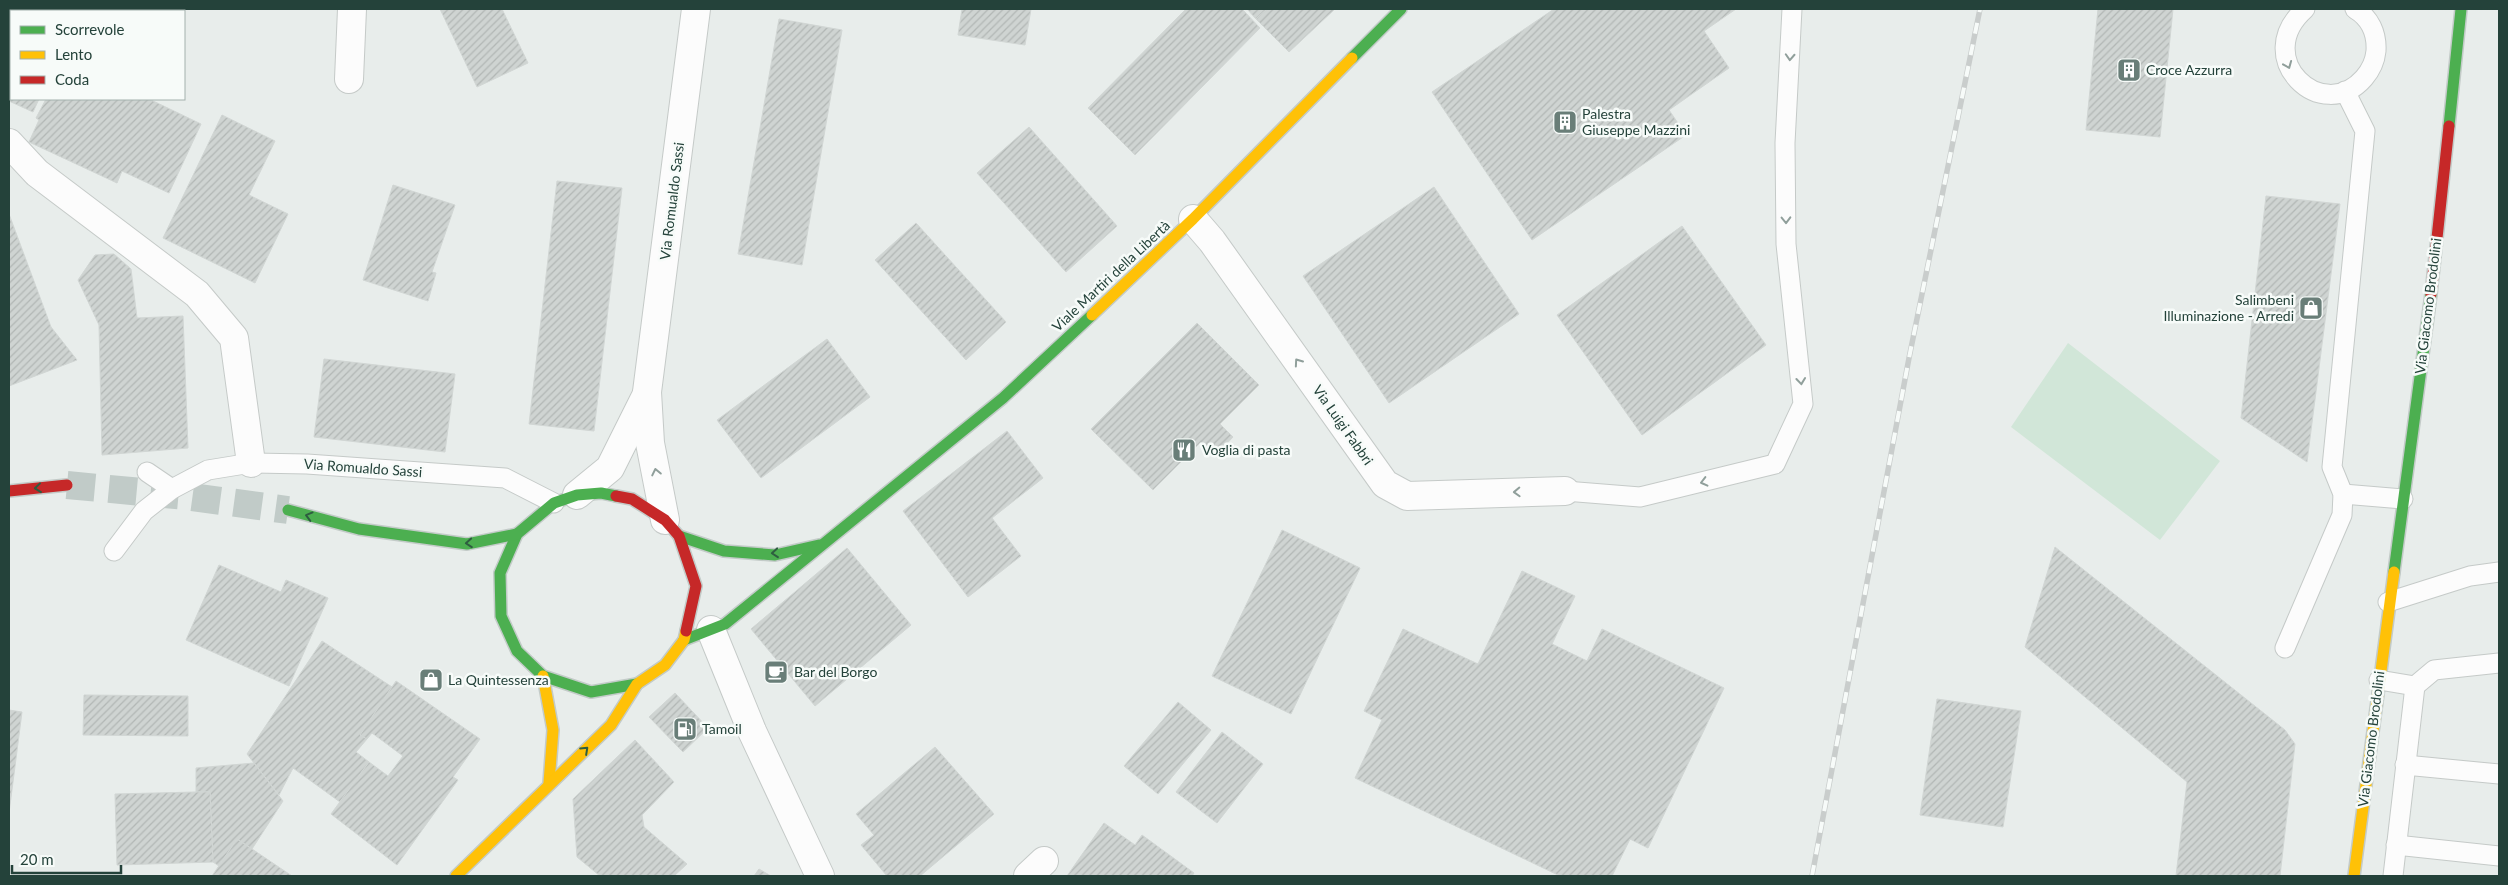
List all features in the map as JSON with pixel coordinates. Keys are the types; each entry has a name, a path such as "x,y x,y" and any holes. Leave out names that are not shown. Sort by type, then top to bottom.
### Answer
{"main road":[{"name":"Viale Martiri della Libertà","path":"684,640 725,624 1003,398 1192,219 1401,9"},
{"name":"Via Giacomo Brodolini","path":"2354,876 2388,602 2430,301 2461,9"},
{"path":"9,491 67,485"},
{"name":"Viale Martiri della Libertà","path":"566,499 601,493 632,499 672,528 724,551 775,555 823,544"},
{"path":"288,510 359,529 420,539 467,544 517,534 566,499"},
{"path":"456,876 549,783 611,725 637,684 665,665 684,640 696,586 672,528"},
{"path":"517,534 500,573 501,616 517,651 543,676 591,692 637,684"},
{"path":"543,676 553,730 549,783"}],"street":[{"path":"349,79 352,9"},
{"name":"Via Romualdo Sassi","path":"672,528 650,442 647,392 696,9"},
{"path":"9,143 37,172 197,294 234,338 251,463"},
{"name":"Via Luigi Fabbri","path":"1192,219 1212,241 1384,484 1407,496 1565,491"},
{"name":"Via Romualdo Sassi","path":"566,499 610,468 647,392"},
{"path":"711,630 752,731 820,876"}],"lane":[{"path":"1565,491 1640,497 1775,464 1803,404 1786,244 1785,143 1792,9"},
{"path":"2305,9 2294,19 2287,32 2284,46 2286,61 2293,75 2303,85 2316,92 2331,94 2346,91 2360,84 2370,72 2376,57 2376,41 2372,26 2355,9"},
{"path":"2285,648 2342,515 2343,494 2332,467 2365,131 2346,91"},
{"name":"Via Romualdo Sassi","path":"114,551 144,511 172,489 208,470 251,463 307,464 505,478 566,499"},
{"path":"146,472 172,489"},
{"path":"2343,494 2403,499"},
{"path":"2388,602 2470,576 2499,572"},
{"path":"2393,876 2415,686 2434,670 2499,663"},
{"path":"2379,680 2415,686"},
{"path":"2406,764 2499,774"},
{"path":"2396,845 2499,856"}],"green space":[{"path":"2068,343 2220,461 2160,540 2011,427"}],"building":[{"path":"9,9 46,9 10,10 10,85"},
{"path":"46,9 82,9 82,10"},
{"path":"440,9 502,9 528,63 477,87"},
{"path":"962,9 1031,9 1025,45 958,35"},
{"path":"1186,9 1242,9 1260,28 1135,155 1088,108"},
{"path":"1247,9 1267,9 1256,19"},
{"path":"1267,9 1335,9 1289,52 1256,19"},
{"name":"Palestra Giuseppe Mazzini","path":"1554,9 1736,9 1704,31 1729,68 1669,110 1686,135 1532,240 1432,92"},
{"name":"Croce Azzurra","path":"2098,9 2173,9 2160,137 2086,130"},
{"path":"779,19 842,30 802,265 738,254"},
{"path":"10,84 10,100 39,100 33,112 9,101"},
{"path":"45,100 151,100 201,124 169,193 122,171 117,183 29,142 39,120 36,118"},
{"path":"222,115 275,141 249,195 288,214 255,283 163,238"},
{"path":"1029,127 1117,226 1066,272 977,173"},
{"path":"557,181 622,188 594,431 529,424"},
{"path":"393,185 455,205 432,272 436,273 428,301 363,280"},
{"path":"1434,187 1519,314 1389,403 1303,276"},
{"path":"2266,196 2340,204 2307,462 2241,418"},
{"path":"9,214 51,327 77,360 9,386"},
{"path":"916,223 1006,322 966,360 875,260"},
{"path":"1682,226 1766,345 1642,435 1557,315"},
{"path":"114,254 131,269 137,318 183,316 188,448 102,455 99,325 78,280 95,255"},
{"path":"1197,323 1259,385 1220,424 1233,437 1215,456 1201,442 1153,490 1091,429"},
{"path":"827,339 870,397 761,478 717,420"},
{"path":"324,359 455,374 445,452 314,437"},
{"path":"1007,431 1043,478 992,518 1021,556 968,597 903,511"},
{"path":"1282,530 1360,568 1291,714 1212,676"},
{"path":"2055,547 2285,730 2295,744 2280,876 2176,876 2187,782 2025,647"},
{"path":"847,548 911,625 815,706 751,629"},
{"path":"219,565 281,592 286,580 328,598 289,686 186,640"},
{"path":"1522,571 1575,596 1552,644 1587,661 1602,629 1724,688 1648,848 1630,839 1612,876 1560,876 1355,778 1382,720 1364,711 1403,629 1478,664"},
{"path":"322,641 392,687 360,735 367,739 356,752 369,762 340,802 293,768 279,795 247,754"},
{"path":"396,681 480,739 453,777 458,780 397,865 331,814 369,762 388,776 403,756 372,733 367,739 360,735"},
{"path":"675,693 708,728 683,752 649,717"},
{"path":"84,695 188,696 188,736 83,735"},
{"path":"1937,699 2021,711 2003,827 1920,815"},
{"path":"1178,702 1211,730 1158,794 1124,766"},
{"path":"9,710 22,712 9,813"},
{"path":"1222,732 1263,764 1217,823 1176,792"},
{"path":"635,740 674,782 642,815 644,827 687,864 674,876 600,876 577,857 573,799"},
{"path":"935,747 994,814 920,876 887,876 861,845 874,835 856,814"},
{"path":"254,763 283,801 252,849 237,839 219,866 213,862 210,792 196,792 196,768"},
{"path":"210,792 213,862 117,865 115,794"},
{"path":"1104,823 1135,845 1142,835 1194,873 1192,876 1067,876"},
{"path":"237,839 252,849 292,876 212,876"},
{"path":"759,869 771,876 754,876"}],"tunnel":[{"path":"67,485 185,496 288,510"}],"railway":[{"path":"1812,876 1909,358 1980,9"}],"traffic: fast":[{"path":"1352,58 1401,9"},
{"path":"2449,126 2461,9"},
{"path":"2394,572 2431,294"},
{"path":"684,640 725,624 1003,398 1092,315"},
{"path":"616,496 601,493 577,495 554,503 517,534 500,573 501,616 517,651 543,676 591,692 637,684"},
{"path":"288,510 359,529 467,544 517,534"},
{"path":"679,536 724,551 775,555 819,545"}],"traffic: slow":[{"path":"1092,315 1193,219 1352,58"},
{"path":"2354,876 2394,572"},
{"path":"456,876 611,725 637,684 665,665 684,640 686,631"},
{"path":"543,676 553,730 549,783"}],"traffic: jam":[{"path":"2431,294 2449,126"},
{"path":"9,491 67,485"},
{"path":"616,496 632,499 665,520 679,536 696,586 686,631"}],"place":[{"name":"Croce Azzurra","path":"2129,70"},
{"name":"Palestra Giuseppe Mazzini","path":"1565,122"},
{"name":"Salimbeni Illuminazione - Arredi","path":"2311,308"},
{"name":"Voglia di pasta","path":"1184,450"},
{"name":"Bar del Borgo","path":"776,672"},
{"name":"La Quintessenza","path":"431,680"},
{"name":"Tamoil","path":"685,729"}]}
